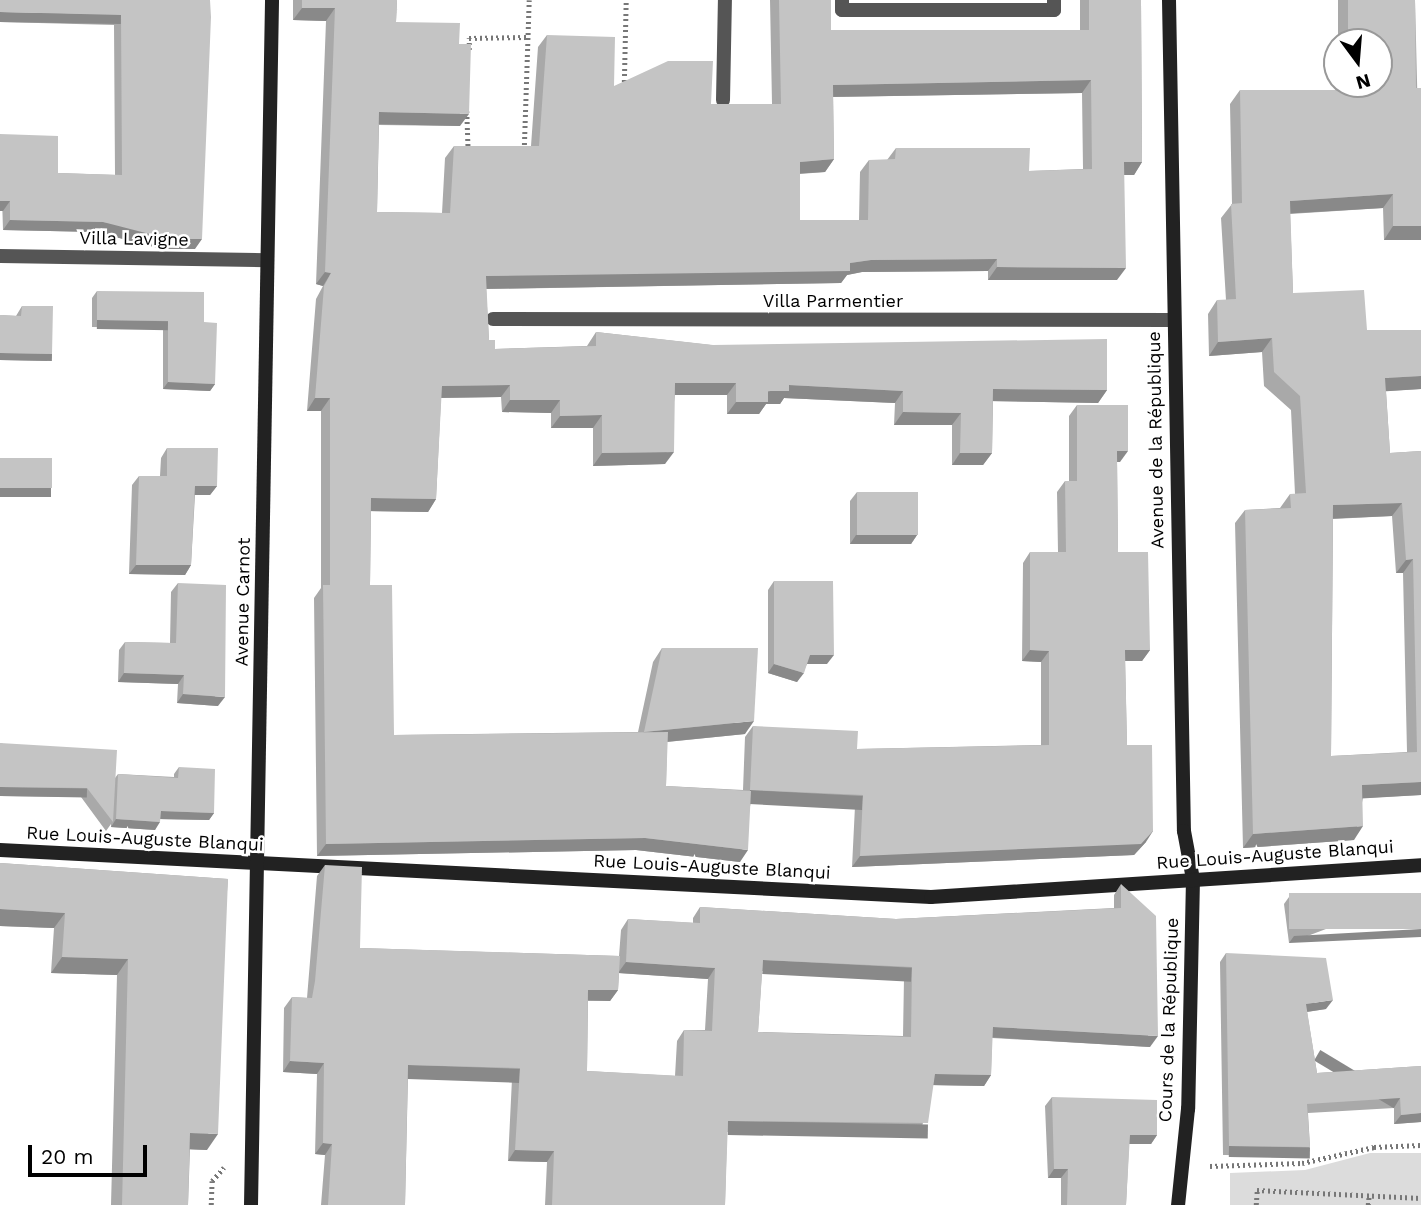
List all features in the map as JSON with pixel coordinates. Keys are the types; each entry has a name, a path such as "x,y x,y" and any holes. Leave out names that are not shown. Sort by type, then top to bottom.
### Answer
{"street":[{"name":"Avenue Carnot","path":"251,1205 272,0"},
{"path":"723,100 725,0"},
{"path":"842,0 842,10 1054,10 1054,0"},
{"name":"Avenue de la République","path":"1169,0 1172,320 1184,831 1193,879"},
{"name":"Villa Lavigne","path":"0,256 267,260"},
{"name":"Villa Parmentier","path":"493,319 1172,320"},
{"name":"Rue Louis-Auguste Blanqui","path":"0,850 931,897 1421,865"},
{"name":"Cours de la République","path":"1178,1205 1179,1167 1188,1109 1193,879"}],"path":[{"path":"512,151 524,151 528,0"},
{"path":"624,96 626,0"},
{"path":"468,66 469,38 527,37"},
{"path":"467,108 466,149 477,150"},
{"path":"1179,1167 1302,1163 1374,1147 1421,1146"},
{"path":"1255,1205 1257,1190 1421,1198"},
{"path":"1368,1205 1369,1195"}],"shaded area":[{"path":"1370,1153 1421,1153 1421,1205 1230,1205 1230,1173 1305,1170"}],"building":[{"path":"0,0 210,0 202,239 169,239 103,222 10,220 10,201 0,201 0,134 58,136 58,173 122,175 121,15 0,12"},
{"path":"302,0 397,0 396,22 460,23 459,44 471,44 469,114 379,112 377,212 450,213 454,146 539,146 547,35 615,37 614,86 668,61 713,61 711,104 781,104 779,0 831,0 831,30 1089,30 1089,0 1141,0 1142,162 1124,162 1126,268 997,267 997,259 871,260 850,263 850,271 486,276 489,340 495,340 495,349 596,346 596,332 713,345 1107,339 1107,390 993,389 992,453 960,453 961,413 903,412 903,391 789,385 789,391 768,391 768,402 736,402 736,383 675,383 674,452 602,453 602,415 560,416 560,400 510,400 510,385 442,386 436,499 371,498 370,585 392,585 394,735 668,732 666,786 751,791 748,850 645,838 326,844 323,585 330,585 330,398 315,398 324,286 331,273 325,272 335,8 302,8","holes":["1091,80 1092,169 1029,171 1030,148 896,148 895,159 869,160 868,220 800,220 800,162 834,159 833,85"]},
{"path":"1348,0 1415,0 1416,88 1421,88 1421,226 1393,226 1393,194 1290,201 1293,293 1364,290 1367,330 1421,330 1421,376 1385,378 1390,453 1421,451 1421,782 1362,785 1363,826 1253,834 1245,510 1291,508 1290,494 1306,493 1300,396 1274,372 1272,338 1218,342 1217,300 1236,299 1231,204 1242,203 1240,90 1323,90 1323,98 1393,98 1393,28 1348,28","holes":["1402,503 1406,560 1413,559 1417,752 1331,756 1333,505"]},
{"path":"97,291 204,292 204,322 217,323 215,384 168,382 168,321 97,320"},
{"path":"22,306 53,306 52,354 0,353 0,315 21,316"},
{"path":"1077,405 1128,405 1128,451 1117,451 1118,552 1148,552 1150,650 1125,650 1127,745 1152,745 1153,831 1141,844 860,856 863,795 750,790 753,726 858,731 857,749 1049,745 1049,651 1030,650 1030,552 1066,552 1065,481 1077,481"},
{"path":"167,448 218,448 217,486 195,486 191,565 136,565 139,476 167,476"},
{"path":"0,458 52,458 52,488 0,488"},
{"path":"857,492 918,492 918,535 857,535"},
{"path":"774,581 833,581 834,655 810,655 804,673 774,664"},
{"path":"178,583 226,585 225,697 183,694 184,675 124,673 125,642 176,643"},
{"path":"662,648 758,648 754,721 644,732"},
{"path":"0,743 117,750 113,822 87,788 0,787"},
{"path":"179,767 215,769 214,813 161,811 160,822 116,819 118,774 178,778"},
{"path":"0,863 228,879 218,1134 190,1133 188,1205 122,1205 128,959 62,957 65,913 0,909"},
{"path":"325,865 362,867 360,948 620,956 618,990 588,990 587,1071 683,1076 684,1030 712,1031 715,968 626,962 628,919 700,923 700,907 896,919 1121,908 1121,884 1156,916 1158,1036 993,1027 991,1075 935,1074 928,1123 728,1121 725,1205 552,1205 554,1151 515,1150 520,1068 408,1065 405,1205 328,1205 332,1144 323,1143 324,1063 290,1061 292,997 312,998","holes":["763,960 912,967 911,1037 758,1032"]},
{"path":"1289,893 1421,893 1421,929 1289,929"},
{"path":"1226,953 1326,958 1333,1000 1306,1004 1317,1073 1421,1066 1421,1113 1401,1115 1400,1098 1307,1104 1310,1147 1229,1146"},
{"path":"1052,1097 1157,1100 1157,1135 1130,1135 1126,1205 1067,1205 1068,1169 1054,1169"}]}
